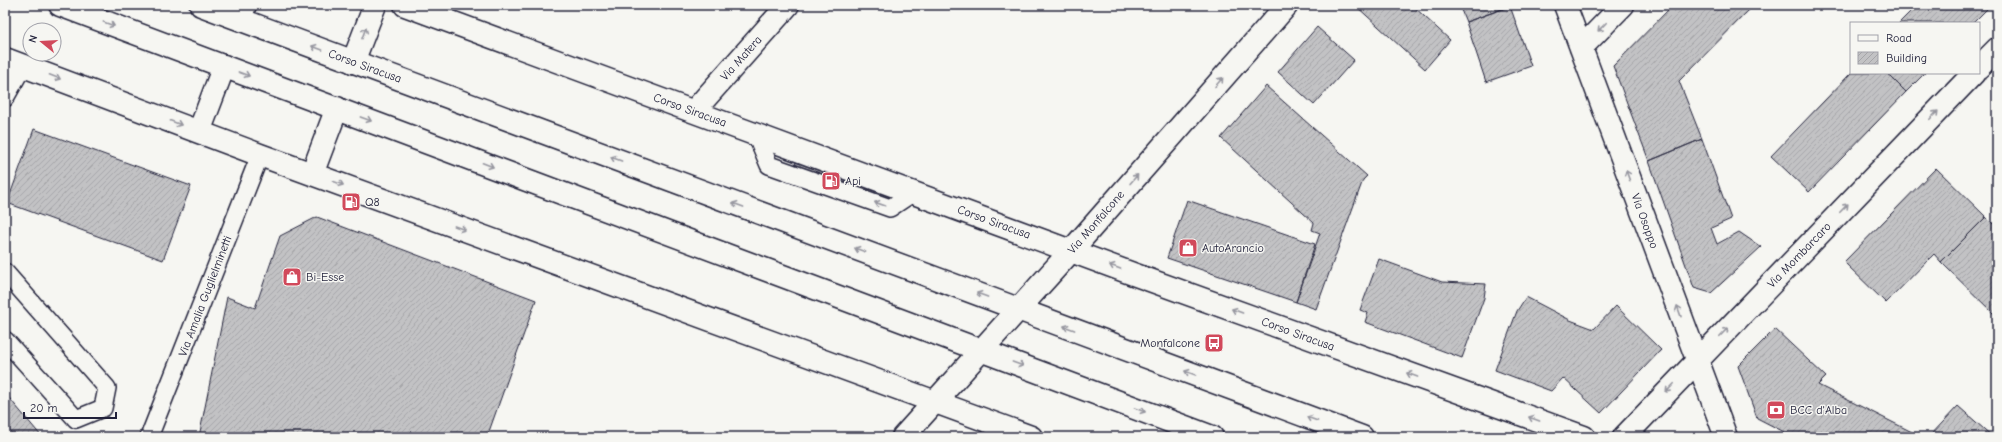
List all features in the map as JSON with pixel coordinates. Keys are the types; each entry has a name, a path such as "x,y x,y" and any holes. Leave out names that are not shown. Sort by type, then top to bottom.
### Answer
{"street":[{"path":"60,5 1212,437"},
{"name":"Corso Siracusa","path":"201,5 243,12 353,62 1362,437"},
{"path":"353,62 375,5"},
{"name":"Corso Siracusa","path":"405,5 1071,251 1584,437"},
{"name":"Via Matera","path":"694,111 788,5"},
{"name":"Via Osoppo","path":"1565,5 1726,437"},
{"path":"1581,48 1623,5"},
{"name":"Via Monfalcone","path":"903,437 1071,251 1281,7"},
{"path":"1980,67 1997,49"},
{"path":"14,62 260,155 1031,437"},
{"path":"199,132 224,66"},
{"name":"Via Mombarcaro","path":"1624,437 1973,74"},
{"path":"312,174 337,108"}],"lane":[{"path":"5,98 14,62"},
{"name":"Via Amalia Guglielminetti","path":"149,437 260,155"},
{"path":"5,272 107,388 103,408 76,420 5,340"}],"building":[{"path":"1355,5 1412,5 1450,40 1425,69"},
{"path":"1459,5 1514,5 1466,22"},
{"path":"1673,5 1754,5 1679,81 1702,139 1649,161 1613,66"},
{"path":"1917,5 1991,5 1974,22 1900,22"},
{"path":"1510,6 1531,66 1486,82 1466,22"},
{"path":"1317,27 1354,60 1314,105 1278,72"},
{"path":"1850,74 1888,74 1906,92 1809,192 1771,156"},
{"path":"1888,74 1924,74 1906,92"},
{"path":"1266,86 1367,176 1363,180 1316,309 1296,302 1320,233 1312,230 1314,223 1221,138"},
{"path":"34,129 191,186 163,260 7,203"},
{"path":"1702,139 1731,219 1711,228 1717,244 1739,232 1761,247 1711,293 1694,288 1649,161"},
{"path":"798,157 870,184 863,203 790,177"},
{"path":"1936,168 1986,217 1941,262 1934,254 1886,303 1844,262"},
{"path":"1187,200 1315,244 1296,302 1167,258"},
{"path":"317,217 536,300 487,437 199,437 227,297 255,308 280,236"},
{"path":"1986,217 1997,228 1997,317 1941,262"},
{"path":"1379,259 1442,282 1486,284 1484,298 1462,358 1365,322 1368,313 1360,310"},
{"path":"1526,297 1570,320 1594,329 1616,306 1661,350 1601,413 1563,378 1551,391 1495,370 1517,311"},
{"path":"1775,329 1826,377 1818,385 1922,437 1794,437 1757,418 1738,366"},
{"path":"5,393 42,437 5,437"},
{"path":"1958,406 1993,437 1929,437"}],"place":[{"name":"Api","path":"831,181"},
{"name":"Q8","path":"351,202"},
{"name":"AutoArancio","path":"1188,248"},
{"name":"Bi-Esse","path":"292,277"},
{"name":"Monfalcone","path":"1214,343"},
{"name":"BCC d'Alba","path":"1776,410"}]}
